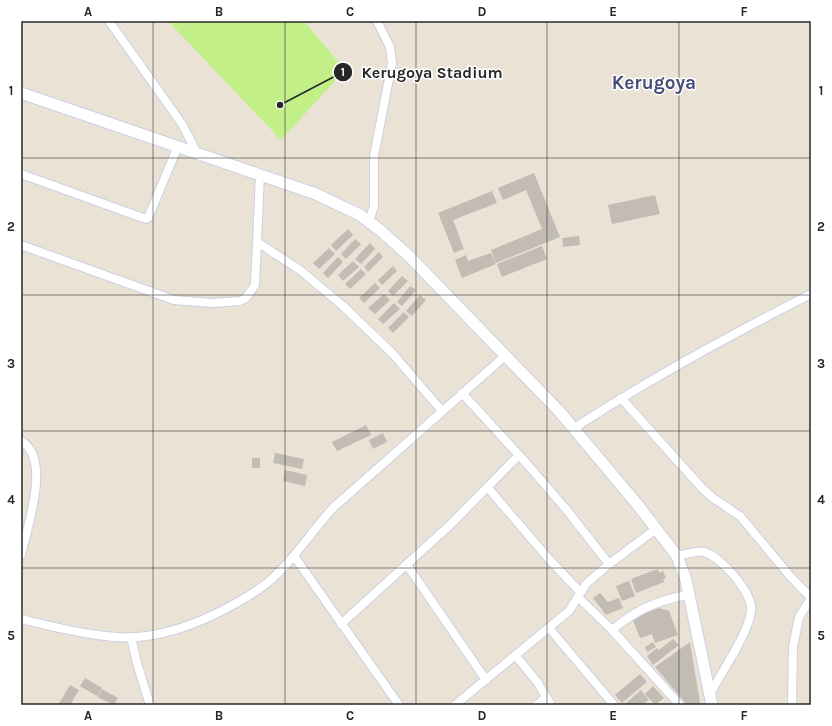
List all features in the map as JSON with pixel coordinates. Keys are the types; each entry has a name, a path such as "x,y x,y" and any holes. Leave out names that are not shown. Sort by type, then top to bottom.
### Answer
{"main road":[{"path":"22,95 178,146 330,199 369,221 408,256 574,428 620,482 677,556 686,580 712,705"}],"street":[{"path":"109,21 182,124 197,153"},
{"path":"369,221 374,206 374,156 392,63 390,47 377,21"},
{"path":"21,174 146,220 178,146"},
{"path":"21,246 174,300 213,303 240,301 252,291 255,285 260,175"},
{"path":"257,242 300,270 343,306 393,354 442,411"},
{"path":"574,428 621,398 708,348 811,294"},
{"path":"21,619 107,635 131,637 171,631 208,618 260,588 276,576 294,556 316,526 334,507 505,356"},
{"path":"462,393 566,509 609,564"},
{"path":"621,398 701,487 713,498 740,516 790,576 810,597 810,600 799,617 793,647 792,705"},
{"path":"21,441 30,449 34,458 36,472 33,505 21,555"},
{"path":"341,624 407,565 488,488 519,455"},
{"path":"488,488 579,595 680,705"},
{"path":"459,704 570,611 586,584 609,564 656,530"},
{"path":"677,556 702,552 715,557 726,566 747,596 751,605 751,612 737,646 710,694"},
{"path":"294,556 399,705"},
{"path":"407,565 486,680"},
{"path":"612,630 632,614 647,605 689,594"},
{"path":"549,628 614,705"},
{"path":"131,637 137,664 150,705"},
{"path":"516,656 538,683 551,705"},
{"path":"537,705 546,697"}],"green space":[{"path":"168,21 304,21 345,70 281,140"}],"building":[{"path":"534,173 560,237 496,263 491,250 542,229 526,190 503,200 498,188"},
{"path":"492,191 497,203 453,220 464,249 454,253 438,213"},
{"path":"655,195 660,214 612,224 608,205"},
{"path":"348,229 353,235 336,251 331,245"},
{"path":"579,236 580,245 563,247 562,238"},
{"path":"355,239 361,244 346,259 341,254"},
{"path":"370,243 375,249 361,264 355,259"},
{"path":"542,246 547,259 502,277 497,264"},
{"path":"329,248 335,254 319,269 313,263"},
{"path":"379,252 383,257 368,272 364,267"},
{"path":"491,253 496,264 462,278 455,260 466,255 468,261"},
{"path":"338,257 343,262 328,278 323,273"},
{"path":"353,261 359,267 343,281 338,275"},
{"path":"393,266 397,271 382,285 378,280"},
{"path":"361,269 366,274 350,289 345,284"},
{"path":"402,276 408,281 393,296 388,291"},
{"path":"375,283 380,288 364,303 359,298"},
{"path":"410,286 416,290 402,306 397,302"},
{"path":"384,294 390,300 375,314 368,308"},
{"path":"420,295 426,300 412,316 406,311"},
{"path":"394,303 400,309 383,324 378,319"},
{"path":"404,312 409,317 393,333 388,328"},
{"path":"366,425 371,435 337,451 332,442"},
{"path":"383,433 387,442 373,449 369,440"},
{"path":"275,453 304,459 302,469 273,463"},
{"path":"252,458 260,458 260,468 252,468"},
{"path":"285,470 307,475 305,486 283,481"},
{"path":"658,569 659,573 663,571 666,578 663,579 664,582 636,593 631,579"},
{"path":"629,581 635,596 622,601 616,586"},
{"path":"600,593 608,602 619,598 623,608 606,615 593,598"},
{"path":"659,608 669,611 678,635 655,643 652,634 640,638 632,618"},
{"path":"673,639 679,645 653,665 647,656 657,648 659,650"},
{"path":"653,642 656,647 647,652 645,647"},
{"path":"690,642 700,703 697,705 687,705 655,667"},
{"path":"640,674 647,682 622,703 615,695"},
{"path":"85,678 102,688 97,696 80,686"},
{"path":"70,685 79,690 70,705 58,705"},
{"path":"653,686 664,698 655,705 645,694"},
{"path":"102,689 118,698 114,705 97,697"},
{"path":"641,690 649,700 642,705 624,705"}],"place":[{"name":"Kerugoya Stadium","path":"280,105"}],"district":[{"name":"Kerugoya","path":"654,83"}]}
